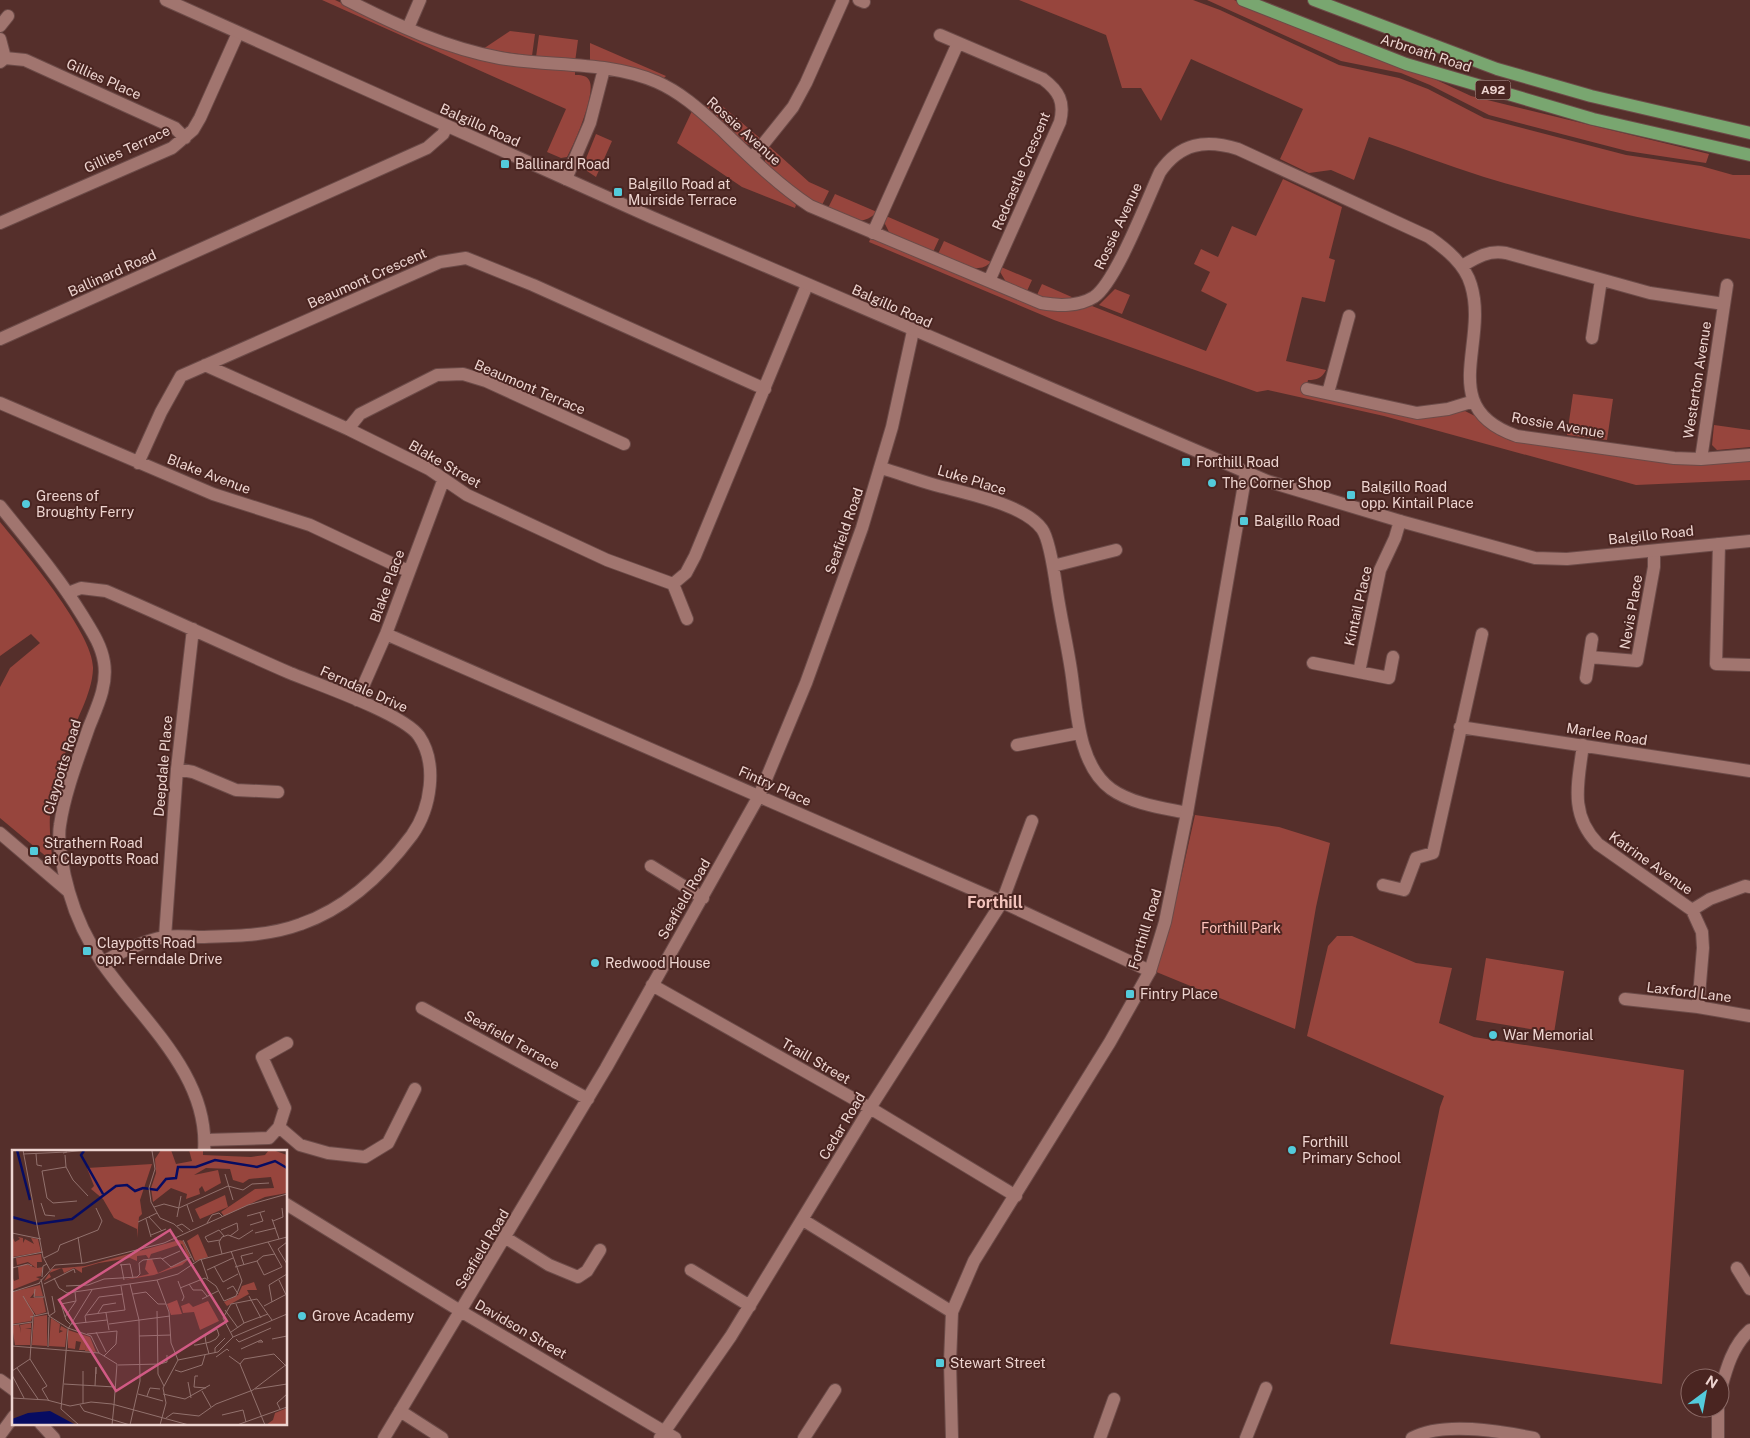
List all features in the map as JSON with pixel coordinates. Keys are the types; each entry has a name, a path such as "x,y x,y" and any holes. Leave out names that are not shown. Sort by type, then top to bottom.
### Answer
{"main road":[{"name":"Arbroath Road","path":"1243,0 1415,67 1593,119 1750,155"},
{"name":"Arbroath Road","path":"1314,0 1497,69 1591,96 1750,133"}],"street":[{"name":"Balgillo Road","path":"166,0 566,179 913,331 1246,473 1400,521 1535,558 1567,559 1750,541"},
{"name":"Rossie Avenue","path":"348,0 440,43 483,54 630,73 656,82 676,92 694,105 790,192 810,206 1041,303 1071,304 1094,296 1106,286 1114,274 1160,172 1170,158 1182,150 1202,143 1221,144 1238,149 1429,237 1446,249 1462,266 1471,283 1475,302 1476,321 1469,372 1474,401 1491,424 1518,436 1674,458 1700,459 1750,455"},
{"path":"408,28 420,0"},
{"path":"752,158 793,107 806,83 843,0"},
{"name":"Gillies Terrace","path":"0,223 172,148 185,138 200,118 238,33"},
{"name":"Redcastle Crescent","path":"940,35 1043,79 1054,87 1061,98 1063,110 1060,122 989,281"},
{"name":"Gillies Place","path":"0,39 3,60 25,60 175,128 185,138"},
{"path":"874,233 958,43"},
{"path":"566,179 590,122 604,69"},
{"name":"Ballinard Road","path":"0,339 427,148 443,134 447,126"},
{"name":"Westerton Avenue","path":"1462,266 1479,256 1494,251 1650,293 1724,304"},
{"name":"Beaumont Crescent","path":"138,463 161,412 181,376 440,262 466,258 533,285 765,389"},
{"path":"1592,338 1601,280"},
{"path":"687,619 673,584 686,573 695,556 808,285"},
{"name":"Westerton Avenue","path":"1700,459 1727,285"},
{"path":"1328,393 1349,316"},
{"name":"Seafield Road","path":"384,1438 462,1312 588,1099 759,796 806,683 862,528 892,427 913,331"},
{"name":"Blake Street","path":"205,365 348,429 429,469 443,481 467,496 606,560 673,584"},
{"name":"Beaumont Terrace","path":"348,429 360,414 437,375 463,374 486,381 624,444"},
{"path":"1307,389 1417,413 1448,409 1474,401"},
{"name":"Blake Avenue","path":"0,402 213,494 310,525 408,571"},
{"name":"Luke Place","path":"881,468 935,485 981,496 1019,511 1042,529 1053,566 1071,669 1079,733 1086,753 1097,773 1111,789 1143,803 1187,813"},
{"name":"Forthill Road","path":"952,1438 950,1362 952,1312 974,1261 1110,1042 1150,971 1165,922 1187,813 1246,473"},
{"name":"Blake Place","path":"357,700 386,634 443,481"},
{"name":"Claypotts Road","path":"0,506 47,563 99,643 104,664 104,684 75,768 60,826 69,892 81,926 102,963 147,1019 184,1072 196,1102 205,1146"},
{"name":"Kintail Place","path":"1359,672 1380,570 1395,538 1400,521"},
{"path":"1718,544 1716,664 1750,665"},
{"path":"1053,566 1116,550"},
{"name":"Nevis Place","path":"1590,657 1637,661 1654,567 1654,551"},
{"name":"Ferndale Drive","path":"68,593 81,588 106,591 357,700 409,725 418,735 426,750 430,767 426,809 415,830 382,872 357,893 333,909 301,924 267,933 164,937 115,955 102,963"},
{"name":"Deepdale Place","path":"164,937 177,769 193,629"},
{"name":"Fintry Place","path":"386,634 1002,902 1150,971"},
{"path":"1383,885 1404,890 1416,858 1434,853 1460,727 1482,634"},
{"path":"1586,678 1592,639"},
{"path":"1313,663 1388,678 1393,657"},
{"name":"Marlee Road","path":"1460,727 1750,770"},
{"path":"1017,745 1079,733"},
{"name":"Katrine Avenue","path":"1583,745 1577,791 1578,813 1588,834 1598,844 1692,910 1702,932 1704,948 1698,1007"},
{"path":"177,769 193,772 236,790 278,792"},
{"name":"Cedar Road","path":"666,1436 732,1336 870,1108 1002,902 1032,822"},
{"path":"0,833 69,892"},
{"path":"651,866 703,898"},
{"path":"1692,910 1710,899 1745,886 1750,887"},
{"name":"Traill Street","path":"652,985 870,1108 1016,1196"},
{"name":"Laxford Lane","path":"1624,999 1698,1007 1750,1016"},
{"name":"Seafield Terrace","path":"422,1008 588,1099"},
{"path":"205,1146 269,1138 279,1127 286,1108 262,1057 287,1043"},
{"path":"279,1127 300,1146 328,1153 365,1157 388,1143 415,1089"},
{"name":"Davidson Street","path":"288,1205 666,1436"},
{"path":"803,1220 952,1312"},
{"path":"506,1238 549,1265 578,1277 587,1271 600,1250"},
{"path":"1737,1268 1750,1289"},
{"path":"691,1270 750,1306"},
{"path":"1726,1368 1742,1337 1750,1330"},
{"path":"0,1380 12,1389"},
{"path":"1246,1438 1266,1388"},
{"path":"804,1438 835,1390"},
{"path":"1100,1438 1114,1399"},
{"path":"400,1411 442,1438"},
{"path":"1718,1418 1718,1438"},
{"path":"0,1435 12,1419"},
{"path":"43,1426 54,1438"},
{"path":"1412,1438 1420,1434 1450,1429 1508,1433 1534,1438"}],"green space":[{"path":"322,0 335,0 424,41 575,71 575,75 586,77 591,86 590,95 575,142 567,157 561,158 547,152 566,109"},
{"path":"1019,0 1193,0 1220,10 1339,65 1399,78 1428,89 1484,118 1626,155 1701,166 1733,175 1750,175 1750,239 1649,220 1550,196 1455,168 1369,137 1354,180 1331,170 1309,173 1280,159 1303,109 1191,59 1161,121 1141,88 1122,88 1106,35"},
{"path":"1207,0 1234,0 1430,77 1471,96 1709,154 1706,163 1627,151 1489,115 1430,85 1401,73 1341,61"},
{"path":"510,31 535,34 532,56 483,49"},
{"path":"539,35 578,40 575,62 536,57"},
{"path":"590,43 666,76 663,79 590,62"},
{"path":"713,98 762,140 749,145 743,142 703,107"},
{"path":"692,111 796,205 795,208 742,187 677,143"},
{"path":"596,134 612,141 596,177 587,171 585,161"},
{"path":"769,146 809,182 829,191 822,205 805,196 765,163 765,150"},
{"path":"1283,179 1342,207 1329,258 1335,260 1325,302 1302,297 1286,361 1326,370 1319,378 1308,380 1305,393 1417,419 1465,411 1477,417 1498,435 1511,441 1684,465 1750,461 1750,480 1636,485 1384,416 1268,390 1257,392 1054,320 869,242 871,237 1070,311 1092,306 1206,351 1227,304 1201,291 1210,272 1194,264 1201,249 1218,257 1232,226 1256,236"},
{"path":"835,194 877,212 865,220 847,217 828,208"},
{"path":"886,216 939,239 933,252 890,234 884,222"},
{"path":"944,241 991,262 979,268 958,264 938,254"},
{"path":"1001,267 1032,280 1027,291 1006,282 999,270"},
{"path":"1042,284 1074,298 1046,299 1037,295"},
{"path":"1115,289 1130,295 1122,314 1099,305"},
{"path":"1573,394 1613,399 1607,440 1567,435"},
{"path":"1714,425 1750,430 1750,447 1717,450 1712,445"},
{"path":"0,522 56,593 71,615 91,654 93,669 90,688 71,736 51,808 50,836 52,857 48,858 0,818 0,687 10,668 40,643 31,634 0,656"},
{"name":"Forthill Park","path":"1195,815 1279,827 1330,843 1316,907 1295,1029 1154,971 1178,891"},
{"path":"1337,936 1352,936 1416,963 1452,968 1439,1023 1474,1037 1684,1070 1662,1384 1390,1344 1440,1107 1444,1096 1307,1036 1328,946"},
{"path":"1486,958 1564,971 1554,1033 1476,1020"}],"place":[{"name":"Ballinard Road","path":"505,164"},
{"name":"Balgillo Road at Muirside Terrace","path":"618,192"},
{"name":"Forthill Road","path":"1186,462"},
{"name":"The Corner Shop","path":"1212,483"},
{"name":"Balgillo Road opp. Kintail Place","path":"1351,495"},
{"name":"Greens of Broughty Ferry","path":"26,504"},
{"name":"Balgillo Road","path":"1244,521"},
{"name":"Strathern Road at Claypotts Road","path":"34,851"},
{"name":"Claypotts Road opp. Ferndale Drive","path":"87,951"},
{"name":"Redwood House","path":"595,963"},
{"name":"Fintry Place","path":"1130,994"},
{"name":"War Memorial","path":"1493,1035"},
{"name":"Forthill Primary School","path":"1292,1150"},
{"name":"Grove Academy","path":"302,1316"},
{"name":"Stewart Street","path":"940,1363"}],"district":[{"name":"Forthill","path":"995,902"}]}
